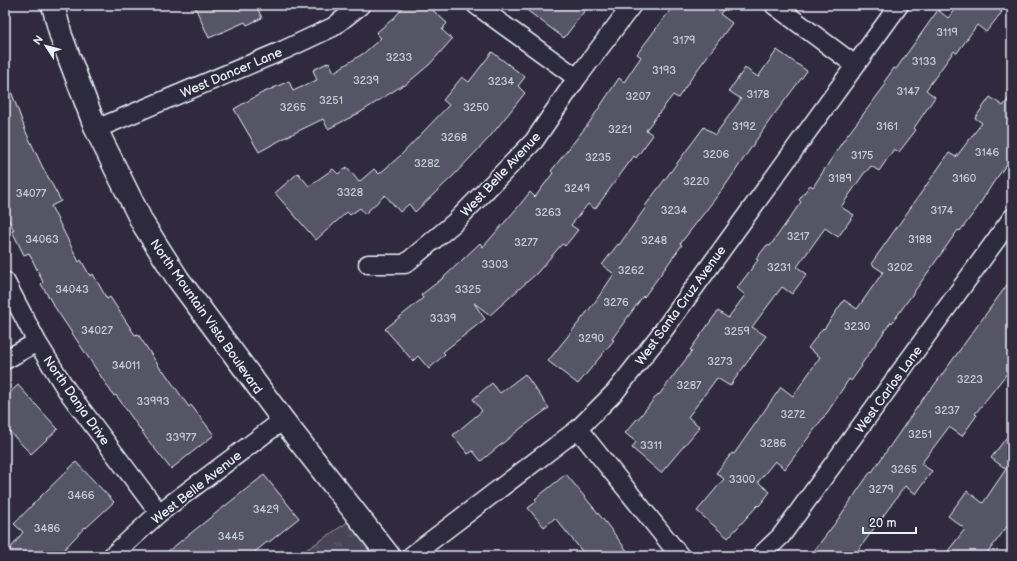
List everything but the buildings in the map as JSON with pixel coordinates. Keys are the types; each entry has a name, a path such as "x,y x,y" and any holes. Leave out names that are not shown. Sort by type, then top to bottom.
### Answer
{"street":[{"name":"North Mountain Vista Boulevard","path":"53,5 61,36 96,129 143,224 174,273 282,420 389,556"},
{"name":"West Dancer Lane","path":"96,129 284,50 333,27 361,5"},
{"path":"476,5 577,78"},
{"name":"West Belle Avenue","path":"368,264 405,264 454,224 534,140 577,78 632,5"},
{"path":"774,5 856,65"},
{"name":"West Santa Cruz Avenue","path":"411,556 578,428 615,392 660,335 899,5"},
{"name":"West Carlos Lane","path":"760,556 781,536 1011,222"},
{"name":"North Danja Drive","path":"5,281 37,342 66,389 159,513"},
{"path":"5,360 37,342"},
{"name":"West Belle Avenue","path":"112,556 159,513 282,420"},
{"path":"578,428 680,556"}],"green space":[{"path":"357,516 389,556 297,556"}]}
